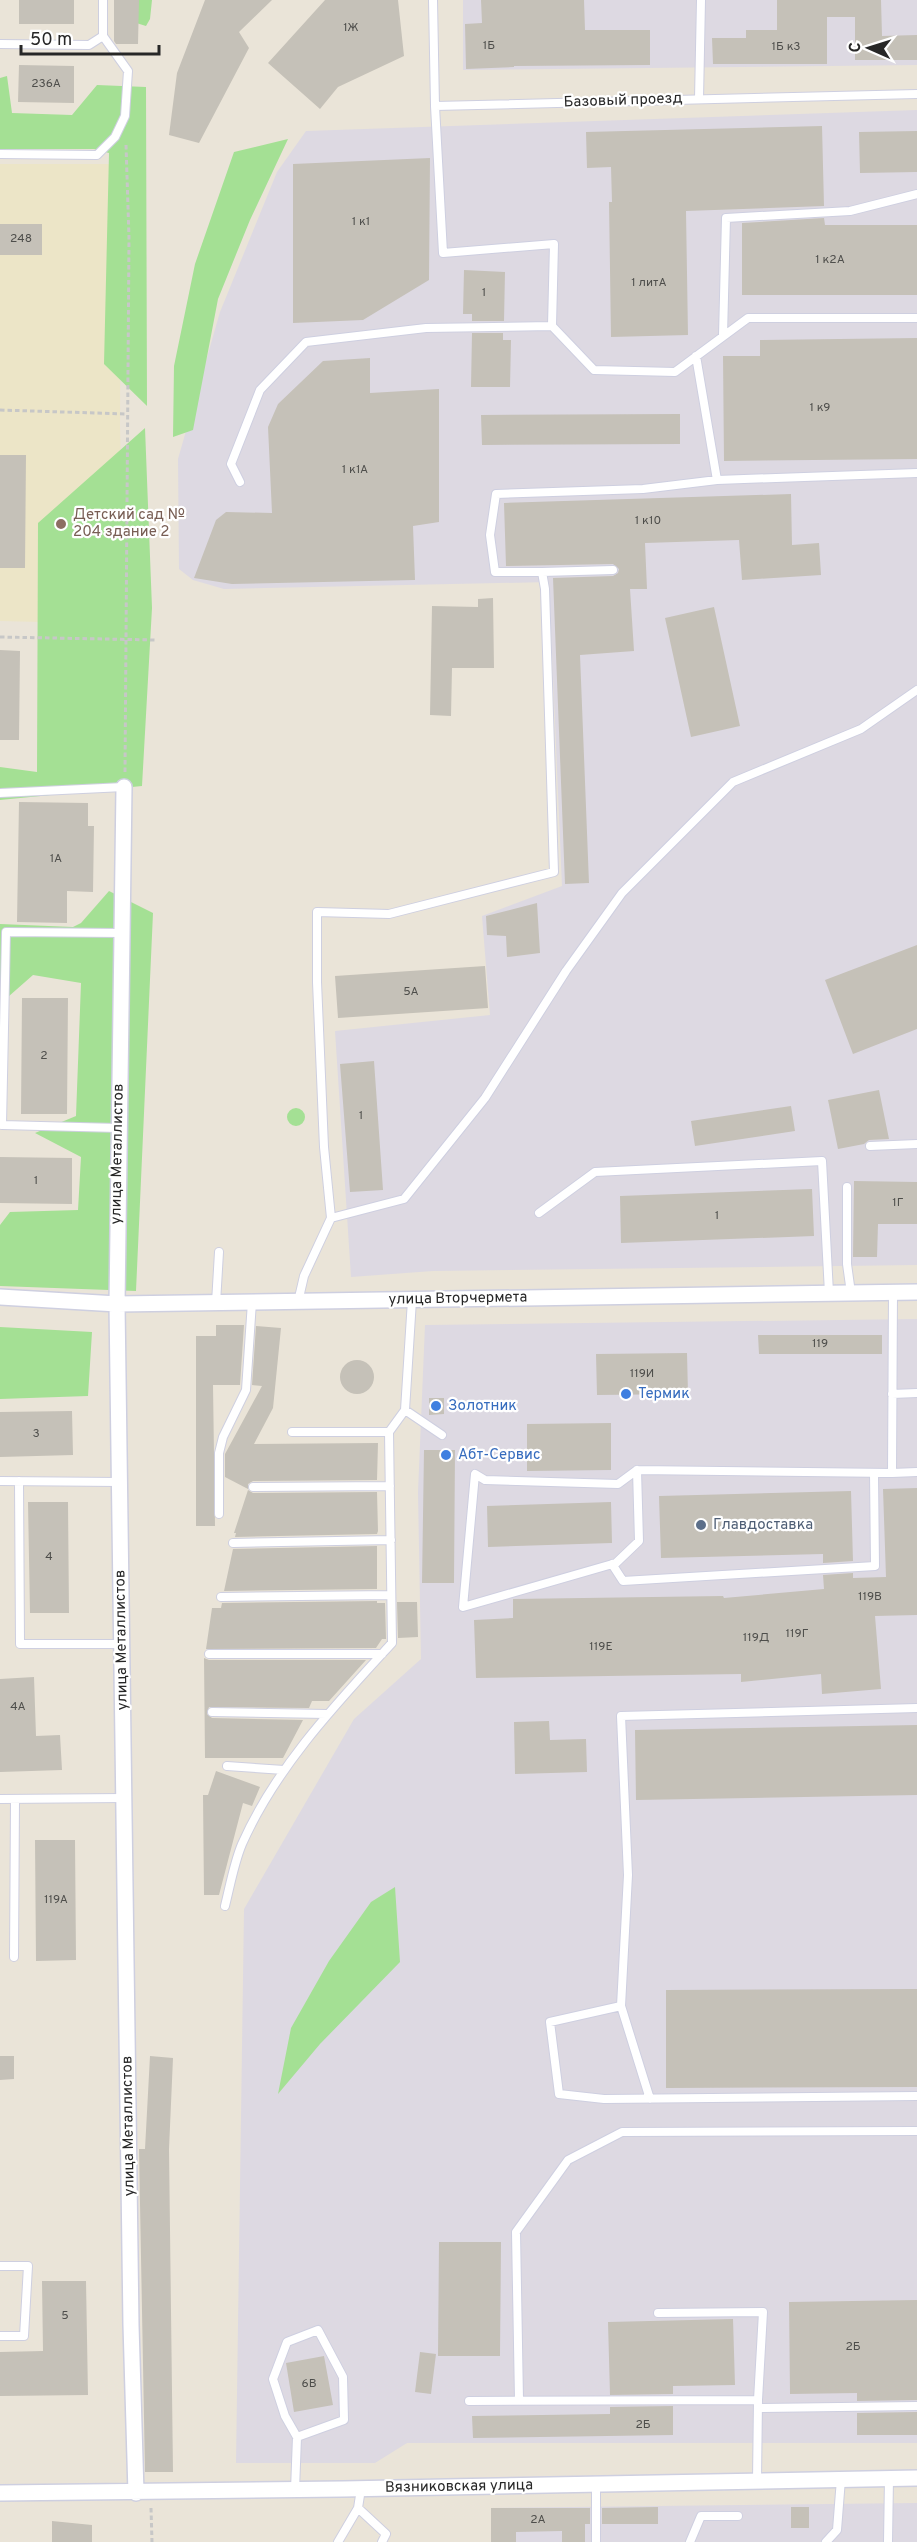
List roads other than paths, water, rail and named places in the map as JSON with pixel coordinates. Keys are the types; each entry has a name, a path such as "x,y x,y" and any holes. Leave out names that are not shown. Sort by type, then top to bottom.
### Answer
{"street":[{"name":"улица Металлистов","path":"124,787 118,1128 119,1482 131,2325 144,2492"},
{"name":"улица Вторчермета","path":"0,1297 117,1304 917,1292"},
{"name":"Вязниковская улица","path":"0,2493 361,2489 917,2478"}],"lane":[{"path":"0,154 97,155 115,137 124,116 128,71 103,36 103,0"},
{"path":"433,0 435,106 443,253 554,244 552,326 594,370 675,372 748,318 917,318"},
{"path":"699,99 701,0"},
{"path":"0,44 89,45 103,36"},
{"name":"Базовый проезд","path":"435,106 917,94"},
{"path":"723,336 726,218 850,211 917,194"},
{"path":"240,482 231,464 260,390 306,342 426,328 552,326"},
{"path":"696,356 717,480"},
{"path":"613,570 495,572 490,535 496,494 643,489 717,480 917,473"},
{"path":"298,1302 304,1276 331,1218 324,1147 317,982 317,912 389,914 554,872 545,589 542,572"},
{"path":"331,1218 404,1198 485,1098 566,971 622,893 733,782 861,729 917,690"},
{"path":"0,793 124,787"},
{"path":"118,1128 1,1125 6,932 122,933"},
{"path":"870,1146 917,1144"},
{"path":"539,1213 595,1172 822,1161 829,1293"},
{"path":"847,1187 847,1264 851,1293"},
{"path":"216,1303 219,1252"},
{"path":"892,1473 893,1292"},
{"path":"225,1906 242,1845 274,1784 327,1714 392,1643 389,1432 405,1410 412,1300"},
{"path":"219,1514 219,1453 223,1437 246,1390 252,1302"},
{"path":"892,1394 917,1393"},
{"path":"405,1410 442,1435"},
{"path":"292,1432 389,1432"},
{"path":"637,1470 639,1541 612,1564 463,1607 475,1474 485,1480 618,1484 637,1470 917,1472"},
{"path":"612,1564 623,1581 875,1566 874,1473"},
{"path":"0,1481 119,1482"},
{"path":"19,1481 20,1644 122,1644"},
{"path":"253,1487 390,1486"},
{"path":"233,1543 391,1540"},
{"path":"221,1597 391,1595"},
{"path":"209,1654 382,1654"},
{"path":"650,2099 621,2006 628,1875 621,1716 917,1708"},
{"path":"213,1712 327,1714"},
{"path":"226,1766 284,1770"},
{"path":"14,1957 15,1798"},
{"path":"0,1799 124,1798"},
{"path":"621,2006 550,2022 559,2094 604,2099 917,2096"},
{"path":"519,2400 516,2232 568,2160 622,2132 917,2131"},
{"path":"0,2266 28,2266 24,2336 0,2336"},
{"path":"658,2313 763,2312 757,2481"},
{"path":"295,2490 297,2437 285,2416 273,2379 287,2342 318,2330 343,2377 345,2420 297,2437"},
{"path":"469,2401 917,2406"},
{"path":"888,2542 889,2478"},
{"path":"826,2542 837,2530 841,2479"},
{"path":"596,2484 596,2542"},
{"path":"338,2542 358,2508 361,2489"},
{"path":"358,2508 386,2534 382,2542"},
{"path":"690,2542 701,2516 738,2516"}],"place":[{"name":"Детский сад № 204 здание 2","path":"61,524"},
{"name":"Термик","path":"626,1394"},
{"name":"Золотник","path":"436,1406"},
{"name":"Абт-Сервис","path":"446,1455"},
{"name":"Главдоставка","path":"701,1525"}]}
